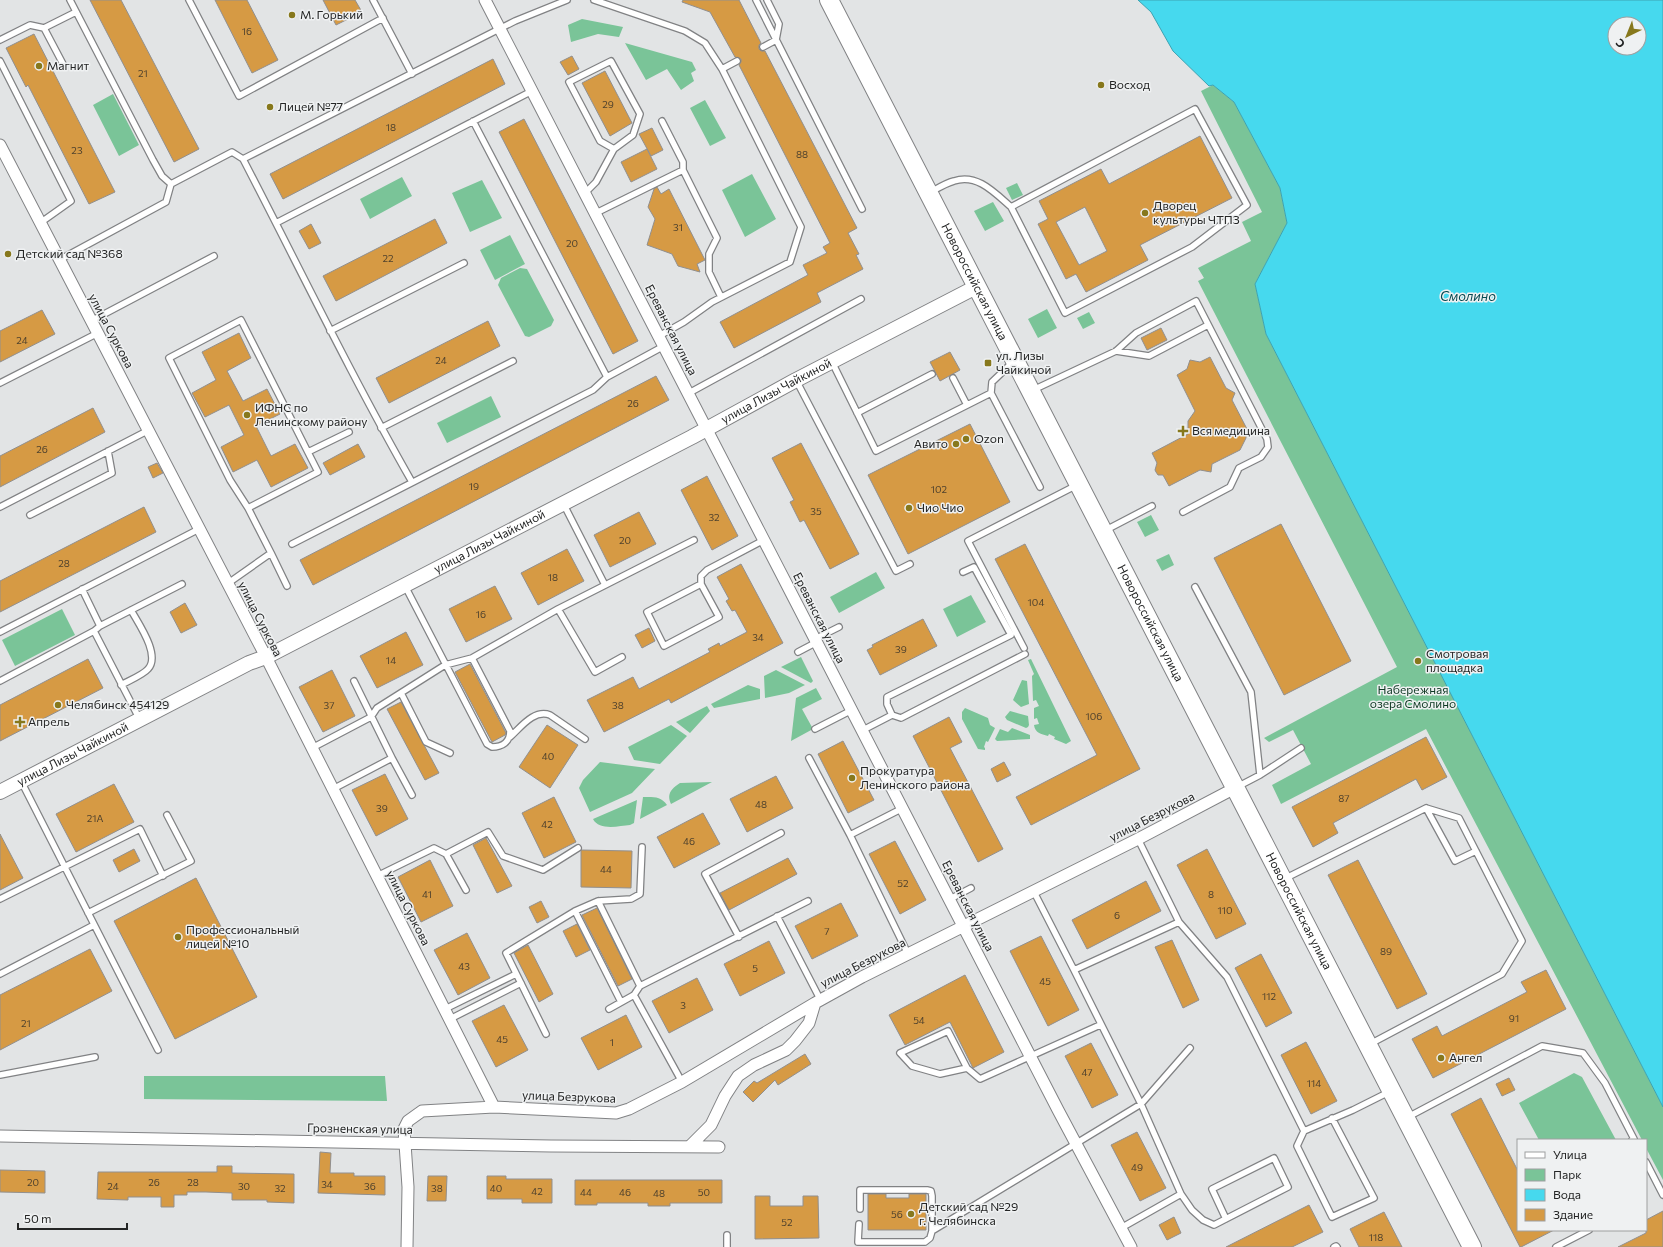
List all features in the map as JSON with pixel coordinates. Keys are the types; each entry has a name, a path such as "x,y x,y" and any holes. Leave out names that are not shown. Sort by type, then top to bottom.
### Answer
{"main road":[{"name":"Новороссийская улица","path":"829,0 976,288 1079,484 1472,1247"}],"street":[{"name":"Ереванская улица","path":"486,0 964,927 1076,1143 1132,1247"},
{"name":"улица Суркова","path":"0,145 266,657 494,1107"},
{"name":"улица Лизы Чайкиной","path":"0,792 249,663 266,657 405,586 796,380 976,288"},
{"name":"улица Безрукова","path":"407,1247 408,1187 404,1129 408,1121 422,1111 494,1107 616,1113 629,1109 682,1082 817,1001 1034,892 1235,788"},
{"path":"690,1146 710,1124 738,1076 754,1065 786,1050 809,1023 817,1001"},
{"name":"Грозненская улица","path":"0,1136 719,1147"}],"lane":[{"path":"70,0 153,160 162,176 171,184"},
{"path":"189,0 239,96 383,18"},
{"path":"373,0 412,74"},
{"path":"244,159 515,21 567,0"},
{"path":"594,0 685,31 705,43 722,69 801,227 790,262 721,297 684,322 659,336"},
{"path":"756,0 862,209"},
{"path":"764,47 776,40 779,24 767,0"},
{"path":"0,40 30,25 44,28 76,12"},
{"path":"44,28 63,64"},
{"path":"0,61 71,201 40,223"},
{"path":"585,193 596,182 614,149 633,135 640,114 611,61 569,82 600,141 614,149"},
{"path":"722,69 737,61"},
{"path":"276,223 532,91"},
{"path":"928,193 955,180 974,180 987,187 1011,206 1065,313 1192,247 1247,205 1195,110 1011,206"},
{"path":"473,121 607,377"},
{"path":"662,121 682,162 683,170 717,238 709,254 710,272 721,297"},
{"path":"60,260 166,202 171,184 232,152 244,159 330,331 381,428 412,482"},
{"path":"596,213 683,170"},
{"path":"91,321 214,256"},
{"path":"330,331 464,263"},
{"path":"689,393 861,299"},
{"path":"1030,391 1116,352 1136,333 1196,301 1267,439 1268,447 1261,456 1239,468 1230,487 1183,512"},
{"path":"248,508 318,472 241,320 169,358 230,480 248,508 287,586"},
{"path":"1116,352 1149,356 1208,325"},
{"path":"0,383 98,333"},
{"path":"292,544 593,390 607,377 664,346"},
{"path":"381,428 513,361"},
{"path":"1014,361 992,382 991,393 1040,487"},
{"path":"831,362 876,451 991,393"},
{"path":"857,413 932,374"},
{"path":"953,378 967,405"},
{"path":"796,380 896,571 910,564"},
{"path":"0,507 148,430"},
{"path":"308,452 349,432"},
{"path":"30,515 112,473 108,451"},
{"path":"863,730 892,715 901,718 1025,651 968,541 1079,484"},
{"path":"563,503 605,585"},
{"path":"1103,531 1152,506"},
{"path":"0,632 199,528"},
{"path":"312,748 371,717 377,708 445,665 472,658 558,609 694,540"},
{"path":"701,584 647,612 664,646 719,617 701,584 701,576 707,570 764,540"},
{"path":"227,584 271,553"},
{"path":"892,715 887,704 887,697 1010,635 974,567 962,572"},
{"path":"0,680 182,584"},
{"path":"405,586 487,744 492,747 497,747 506,742 536,714 543,712 586,739"},
{"path":"1195,587 1252,692 1260,775"},
{"path":"82,589 100,626"},
{"path":"558,609 595,672 622,657"},
{"path":"121,685 148,670 152,662 152,653 147,640 131,610"},
{"path":"798,652 839,627"},
{"path":"94,631 140,720"},
{"path":"472,658 510,731 510,737"},
{"path":"354,681 412,795"},
{"path":"401,693 426,742 450,754"},
{"path":"815,729 852,710"},
{"path":"1235,788 1260,775 1302,748"},
{"path":"333,789 392,758"},
{"path":"810,758 850,835 908,954"},
{"path":"20,782 158,1050"},
{"path":"850,835 903,808"},
{"path":"1426,808 1455,861 1476,851"},
{"path":"1282,879 1426,808 1459,818 1522,941 1502,974 1368,1045"},
{"path":"88,913 164,876 191,861 167,815"},
{"path":"0,899 140,829 164,876"},
{"path":"446,854 488,832 503,856 543,870 578,848"},
{"path":"739,937 705,874 781,833"},
{"path":"1138,839 1179,922 1226,977 1304,1130"},
{"path":"546,1034 506,953 575,911 598,901 631,899 640,894 642,847"},
{"path":"378,876 434,848 446,854 466,890"},
{"path":"950,899 971,888"},
{"path":"1034,892 1141,1104 1181,1194 1192,1210 1203,1220 1214,1225 1226,1219 1288,1187 1274,1158 1212,1189 1226,1219"},
{"path":"598,901 640,986"},
{"path":"608,1009 634,995 640,986 808,901"},
{"path":"575,911 621,1002"},
{"path":"777,916 817,1001"},
{"path":"1074,970 1179,922"},
{"path":"0,974 94,925"},
{"path":"448,1014 516,974"},
{"path":"448,1014 521,983"},
{"path":"634,995 682,1082"},
{"path":"968,1068 940,1074 912,1066 900,1052 948,1031 968,1068 980,1079 1100,1025"},
{"path":"1406,1118 1542,1046 1583,1052 1605,1083 1633,1139"},
{"path":"932,1232 1141,1104 1190,1048"},
{"path":"0,1075 95,1057"},
{"path":"1332,1118 1374,1198 1332,1217 1297,1146 1304,1130 1332,1118 1353,1110 1391,1090"},
{"path":"1647,1164 1663,1194"},
{"path":"859,1224 858,1242 925,1242 930,1238 932,1232 932,1196 931,1192 927,1190 860,1190 860,1209"},
{"path":"1121,1228 1181,1194"},
{"path":"1556,1247 1587,1231"},
{"path":"727,1235 727,1247"}],"green space":[{"path":"582,19 623,27 619,37 598,34 571,42 568,25"},
{"path":"625,43 692,62 696,70 691,73 694,81 681,90 667,69 646,80"},
{"name":"Набережная озера Смолино","path":"1213,85 1234,102 1280,188 1287,223 1255,284 1266,334 1663,1107 1663,1180 1647,1150 1647,1139 1641,1139 1426,729 1281,804 1272,785 1311,764 1293,730 1269,742 1264,738 1397,667 1198,281 1204,278 1198,268 1251,241 1242,222 1262,212 1201,91"},
{"path":"113,94 139,145 119,156 93,105"},
{"path":"705,100 726,138 710,146 690,108"},
{"path":"752,174 776,219 745,237 722,190"},
{"path":"402,177 412,196 370,219 360,199"},
{"path":"482,180 502,218 470,232 452,193"},
{"path":"1017,183 1023,195 1012,200 1006,188"},
{"path":"993,202 1004,221 985,231 974,211"},
{"path":"510,235 525,264 495,280 480,250"},
{"path":"520,268 527,269 554,320 551,326 529,337 525,336 498,285 501,278"},
{"path":"1047,309 1057,328 1038,338 1028,319"},
{"path":"1089,312 1095,323 1083,329 1077,318"},
{"path":"491,396 501,417 447,443 437,423"},
{"path":"1151,515 1159,530 1145,537 1137,522"},
{"path":"1169,554 1174,565 1162,571 1156,560"},
{"path":"876,572 885,588 839,613 830,597"},
{"path":"971,595 986,622 957,637 943,609"},
{"path":"62,609 75,635 15,666 2,640"},
{"path":"801,657 813,681 811,683 781,667"},
{"path":"1031,659 1071,741 1066,744 1054,739 1055,737 1049,734 1048,736 1039,733 1035,728 1034,725 1039,724 1037,718 1034,719 1034,708 1039,706 1036,700 1033,701 1032,676 1034,674 1028,660"},
{"path":"776,670 805,685 789,693 765,698 764,676"},
{"path":"1022,680 1027,681 1029,704 1021,707 1013,700"},
{"path":"748,685 760,689 760,699 714,708 711,704"},
{"path":"816,688 822,699 802,709 813,729 791,741 796,698"},
{"path":"707,706 710,711 690,733 676,722"},
{"path":"965,708 988,718 990,725 995,728 988,742 986,741 984,747 985,750 978,749 962,719 962,712"},
{"path":"1010,711 1028,716 1028,727 1026,728 1007,720 1005,717"},
{"path":"671,725 687,736 660,764 634,760 628,747"},
{"path":"1012,728 1030,735 1030,739 997,741 995,739 1000,729 1008,732"},
{"path":"600,762 655,769 632,793 590,812 579,788 583,780"},
{"path":"712,782 671,804 669,797 670,794 680,783"},
{"path":"643,797 653,797 662,800 667,805 640,819"},
{"path":"637,800 634,823 630,825 610,827 600,825 593,819"},
{"path":"1574,1073 1582,1077 1615,1139 1538,1139 1519,1103"},
{"path":"144,1076 385,1076 387,1101 144,1099"}],"water":[{"name":"Смолино","path":"1138,0 1663,0 1663,1107 1266,334 1255,284 1287,223 1280,188 1234,102 1213,85 1209,86 1173,51 1151,12"}],"building":[{"path":"90,0 121,0 199,149 174,162"},
{"path":"215,0 247,0 278,60 252,73"},
{"path":"323,0 355,0 362,12 336,25"},
{"path":"683,0 739,0 761,43 759,45 759,49 761,51 765,51 857,228 848,233 859,254 856,255 863,269 817,293 821,302 734,348 720,322 808,275 803,265 827,253 823,247 830,243 739,65 741,59 735,57 710,12 682,2"},
{"path":"34,34 115,192 89,204 28,85 26,87 6,48"},
{"path":"572,56 579,69 568,75 560,62"},
{"path":"493,59 505,84 283,199 270,174"},
{"path":"605,71 632,123 610,136 582,83"},
{"path":"524,119 638,341 613,354 499,132"},
{"path":"652,128 663,150 651,156 639,134"},
{"name":"Дворец культуры ЧТПЗ","path":"1200,136 1232,198 1140,245 1148,260 1086,292 1076,274 1066,279 1038,224 1048,219 1039,201 1101,169 1109,184","holes":["1085,207 1107,251 1079,265 1056,222"]},
{"path":"647,149 657,169 631,182 621,162"},
{"path":"657,187 661,194 669,189 705,260 697,264 700,272 678,266 672,254 647,245 655,219 648,207 654,189"},
{"path":"435,219 447,243 336,301 323,276"},
{"path":"311,224 321,243 309,249 299,231"},
{"path":"42,310 55,334 0,362 0,331"},
{"path":"488,321 500,346 389,403 376,378"},
{"path":"1161,328 1167,340 1147,350 1141,338"},
{"path":"239,333 251,358 227,371 243,401 267,389 280,414 256,426 271,456 295,444 308,468 271,487 257,460 233,472 221,447 244,435 229,405 205,417 192,393 216,380 202,352"},
{"path":"950,352 960,370 940,381 930,362"},
{"path":"1210,357 1226,388 1235,393 1232,400 1248,431 1246,432 1246,438 1240,450 1212,464 1211,472 1200,470 1169,486 1163,475 1158,475 1156,472 1155,470 1157,463 1152,453 1188,434 1188,421 1195,411 1177,375 1187,369 1190,360 1200,362"},
{"path":"656,376 669,400 313,585 300,560"},
{"path":"93,408 105,432 0,487 0,456"},
{"path":"970,424 1010,502 908,554 868,475"},
{"path":"801,443 859,554 830,569 804,520 800,522 790,502 794,500 772,458"},
{"path":"358,444 365,457 330,475 323,463"},
{"path":"157,463 163,473 153,478 148,467"},
{"path":"707,476 738,536 712,550 681,490"},
{"path":"144,507 156,532 0,612 0,581"},
{"path":"639,512 656,544 610,567 594,535"},
{"path":"1281,524 1351,661 1284,695 1214,558"},
{"path":"1025,544 1140,769 1031,825 1016,797 1097,755 995,559"},
{"path":"567,549 584,581 538,605 521,573"},
{"path":"741,564 783,643 671,703 669,699 604,732 587,700 633,677 639,689 710,652 708,649 719,643 720,646 747,632 735,610 732,611 726,601 729,599 717,577"},
{"path":"495,586 512,619 466,642 449,609"},
{"path":"185,603 197,625 181,633 170,612"},
{"path":"923,619 937,646 880,675 867,650 873,647 872,645"},
{"path":"649,628 655,641 642,648 635,635"},
{"path":"406,632 423,665 377,688 360,656"},
{"path":"88,659 103,688 0,741 0,705"},
{"path":"470,664 506,733 492,742 455,672"},
{"path":"332,670 355,716 323,732 299,687"},
{"path":"401,702 439,773 425,780 387,709"},
{"path":"949,717 962,742 950,748 1003,849 978,862 913,736"},
{"path":"547,725 578,745 550,788 519,767"},
{"path":"1426,737 1447,777 1422,790 1416,779 1333,823 1338,833 1313,847 1292,807"},
{"path":"843,741 874,800 848,813 818,754"},
{"path":"1004,762 1011,775 997,782 991,769"},
{"path":"385,774 408,819 376,836 352,790"},
{"path":"776,776 793,808 747,832 730,799"},
{"path":"114,784 134,822 76,852 56,814"},
{"path":"554,797 576,842 544,858 522,813"},
{"path":"703,813 720,844 674,868 657,837"},
{"path":"0,834 23,878 0,890"},
{"path":"486,838 512,886 497,893 473,845"},
{"path":"895,841 926,900 900,914 869,854"},
{"path":"134,849 140,861 119,872 113,860"},
{"path":"1207,849 1246,924 1216,939 1177,865"},
{"path":"581,850 632,851 631,888 581,887"},
{"path":"788,858 797,874 729,910 720,893"},
{"path":"430,860 453,906 421,922 398,877"},
{"path":"1358,860 1427,994 1397,1009 1328,875"},
{"path":"196,878 257,997 175,1039 114,921"},
{"path":"1146,881 1161,911 1087,949 1072,920"},
{"path":"541,901 549,917 537,923 529,907"},
{"path":"841,903 858,936 812,959 795,926"},
{"path":"597,908 632,979 618,986 582,915"},
{"path":"577,924 590,950 576,957 563,931"},
{"path":"467,933 490,978 458,995 434,950"},
{"path":"1041,936 1079,1010 1048,1026 1010,951"},
{"path":"1172,940 1199,1000 1183,1008 1155,947"},
{"path":"769,941 785,973 740,996 724,964"},
{"path":"528,945 553,994 539,1002 514,953"},
{"path":"90,949 112,991 0,1050 0,995"},
{"path":"1261,954 1292,1013 1266,1027 1235,968"},
{"path":"1546,970 1566,1009 1433,1078 1412,1039 1437,1026 1442,1036 1527,992 1521,982"},
{"path":"965,975 1004,1052 973,1068 950,1022 905,1045 889,1015"},
{"path":"697,978 713,1010 669,1033 652,1001"},
{"path":"504,1005 528,1050 496,1067 472,1021"},
{"path":"626,1015 642,1047 598,1070 581,1038"},
{"path":"1306,1042 1337,1101 1311,1114 1281,1055"},
{"path":"1091,1043 1118,1095 1092,1108 1065,1056"},
{"path":"805,1054 811,1064 778,1085 775,1080 753,1102 743,1092 754,1081 757,1083"},
{"path":"1509,1078 1515,1090 1502,1096 1496,1084"},
{"path":"1481,1098 1517,1169 1517,1231 1552,1231 1520,1247 1451,1114"},
{"path":"1137,1132 1166,1188 1140,1201 1111,1145"},
{"path":"320,1152 331,1153 330,1173 354,1173 354,1176 385,1176 385,1195 318,1193"},
{"path":"217,1166 232,1166 232,1173 294,1174 294,1203 267,1202 267,1200 232,1200 232,1193 206,1192 187,1192 187,1195 174,1195 174,1207 161,1207 161,1197 128,1197 128,1200 97,1199 98,1172 217,1172"},
{"path":"0,1170 45,1171 45,1193 0,1192"},
{"path":"428,1176 447,1176 446,1201 427,1201"},
{"path":"487,1176 506,1176 506,1179 552,1179 552,1203 522,1203 522,1199 487,1199"},
{"path":"575,1180 722,1180 722,1203 670,1203 670,1206 648,1206 648,1203 597,1203 597,1205 575,1205"},
{"path":"868,1194 886,1194 886,1198 909,1198 909,1194 926,1194 926,1230 868,1230"},
{"path":"755,1196 770,1196 770,1206 803,1206 803,1196 818,1196 819,1238 755,1239"},
{"path":"1309,1205 1323,1232 1292,1247 1226,1247"},
{"path":"1663,1211 1663,1247 1618,1247 1646,1233 1647,1219"},
{"path":"1384,1212 1402,1247 1359,1247 1350,1229"},
{"path":"1174,1217 1181,1233 1167,1240 1159,1225"}],"place":[{"name":"М. Горький","path":"292,15"},
{"name":"Магнит","path":"39,66"},
{"name":"Восход","path":"1101,85"},
{"name":"Лицей №77","path":"270,107"},
{"name":"Дворец культуры ЧТПЗ","path":"1145,213"},
{"name":"Детский сад №368","path":"8,254"},
{"name":"ул. Лизы Чайкиной","path":"988,363"},
{"name":"ИФНС по Ленинскому району","path":"247,415"},
{"name":"Вся медицина","path":"1183,431"},
{"name":"Ozon","path":"966,439"},
{"name":"Авито","path":"956,444"},
{"name":"Чио Чио","path":"909,508"},
{"name":"Смотровая площадка","path":"1418,661"},
{"name":"Челябинск 454129","path":"58,705"},
{"name":"Апрель","path":"20,722"},
{"name":"Прокуратура Ленинского района","path":"852,778"},
{"name":"Профессиональный лицей №10","path":"178,937"},
{"name":"Ангел","path":"1441,1058"},
{"name":"Детский сад №29 г. Челябинска","path":"911,1214"}]}
